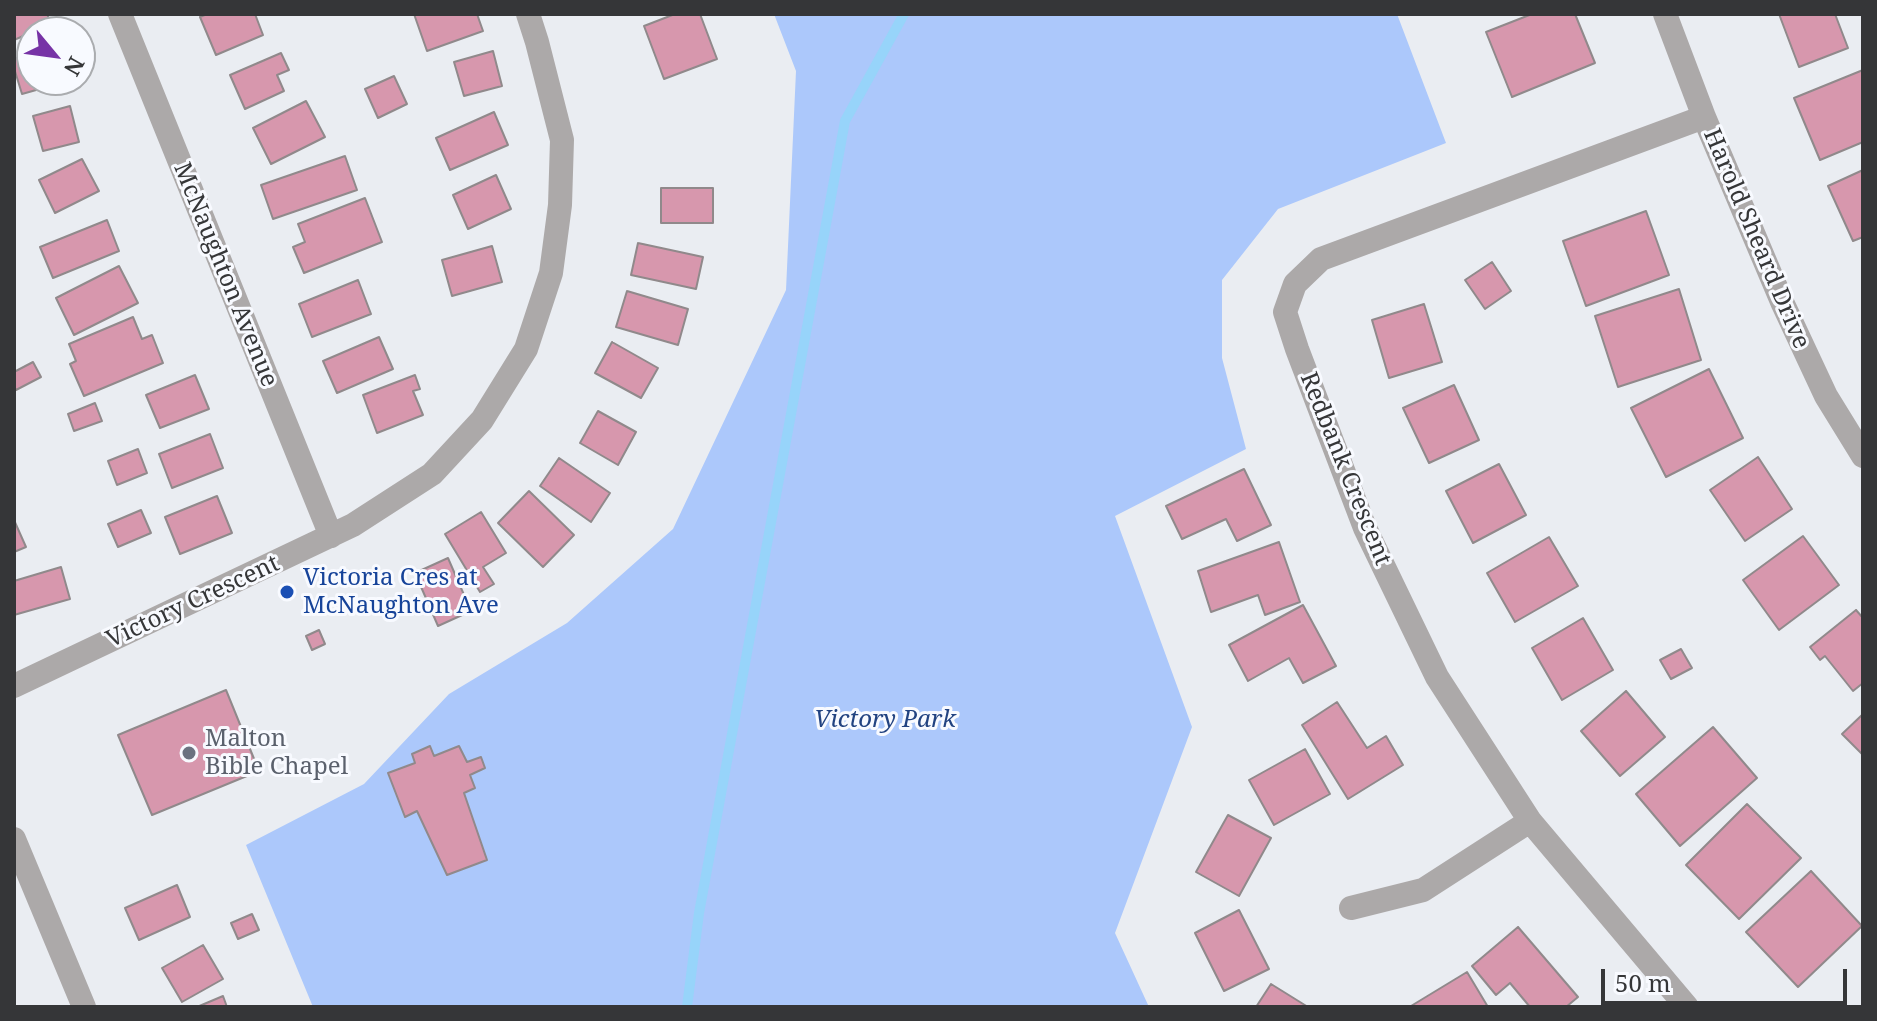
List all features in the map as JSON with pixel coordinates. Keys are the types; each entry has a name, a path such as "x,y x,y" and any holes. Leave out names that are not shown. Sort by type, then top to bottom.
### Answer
{"street":[{"name":"McNaughton Avenue","path":"120,14 331,536"},
{"name":"Victory Crescent","path":"14,686 353,525 432,474 482,420 526,349 551,273 560,205 562,140 528,14"},
{"name":"Harold Sheard Drive","path":"1665,14 1704,117 1783,304 1826,396 1863,456"},
{"name":"Redbank Crescent","path":"1687,1007 1530,821 1437,677 1365,528 1285,312 1295,284 1321,259 1704,117"},
{"path":"1351,908 1423,890 1530,821"},
{"path":"14,839 84,1007"}],"green space":[{"name":"Victory Park","path":"774,14 1397,14 1446,143 1278,209 1222,280 1222,358 1246,449 1115,516 1192,727 1115,933 1149,1007 313,1007 246,845 364,784 449,694 567,623 673,529 786,290 796,71"}],"building":[{"path":"14,14 47,14 16,16 14,40"},
{"path":"207,14 255,14 263,35 216,55 200,17"},
{"path":"414,14 477,14 483,31 427,51"},
{"path":"675,14 700,14 717,59 664,79 644,26"},
{"path":"1532,14 1575,14 1595,63 1512,97 1486,32"},
{"path":"1779,14 1835,14 1848,48 1799,67"},
{"path":"493,51 502,86 464,96 454,62"},
{"path":"281,53 289,70 277,75 284,91 245,109 230,75"},
{"path":"1863,70 1863,142 1820,160 1794,98"},
{"path":"394,76 407,104 378,118 365,89"},
{"path":"306,101 325,137 271,164 253,128"},
{"path":"70,106 79,142 43,151 33,116"},
{"path":"494,112 508,145 450,170 436,138"},
{"path":"345,156 357,190 273,219 261,185"},
{"path":"82,159 99,191 55,213 39,180"},
{"path":"1863,170 1863,237 1853,241 1828,186"},
{"path":"496,175 511,209 468,229 453,195"},
{"path":"661,188 713,188 713,223 661,223"},
{"path":"365,198 382,242 304,273 293,247 305,242 298,224"},
{"path":"1646,211 1669,275 1586,306 1563,241"},
{"path":"107,220 119,251 53,278 40,247"},
{"path":"638,243 703,257 696,289 631,275"},
{"path":"492,246 502,282 452,296 442,260"},
{"path":"1492,262 1511,291 1485,309 1465,280"},
{"path":"119,266 138,303 74,335 56,298"},
{"path":"358,280 371,314 312,337 299,304"},
{"path":"1679,289 1701,360 1618,387 1595,316"},
{"path":"627,291 688,309 678,345 616,327"},
{"path":"1424,304 1442,362 1389,378 1372,320"},
{"path":"133,317 142,339 152,335 163,363 84,396 70,364 76,361 69,344"},
{"path":"379,337 393,369 337,393 323,361"},
{"path":"612,342 658,368 641,398 595,373"},
{"path":"33,362 41,377 16,390 14,372"},
{"path":"1709,369 1743,438 1666,477 1631,408"},
{"path":"195,375 209,409 160,428 146,395"},
{"path":"415,375 420,389 413,391 423,415 377,433 363,395"},
{"path":"1454,385 1479,440 1429,463 1403,408"},
{"path":"95,403 102,421 74,431 68,414"},
{"path":"598,411 636,432 618,465 580,443"},
{"path":"210,434 223,468 172,488 159,454"},
{"path":"138,449 147,473 117,485 108,461"},
{"path":"1758,457 1792,509 1745,541 1710,490"},
{"path":"559,458 610,493 591,522 540,486"},
{"path":"1499,464 1526,515 1473,543 1446,491"},
{"path":"1244,469 1271,525 1237,541 1226,519 1182,539 1166,506"},
{"path":"529,491 574,535 543,567 498,523"},
{"path":"217,496 232,533 180,554 165,517"},
{"path":"141,510 151,533 118,547 108,524"},
{"path":"481,512 506,553 483,567 494,584 480,592 445,534"},
{"path":"14,520 26,547 14,552"},
{"path":"1803,536 1839,585 1779,630 1743,580"},
{"path":"1549,537 1578,586 1515,622 1487,573"},
{"path":"1279,542 1300,602 1265,615 1258,595 1211,612 1198,571"},
{"path":"448,558 471,611 438,626 415,573"},
{"path":"61,567 70,599 14,615 14,581"},
{"path":"1303,605 1336,666 1303,683 1289,658 1248,681 1229,645"},
{"path":"1856,610 1863,618 1863,683 1853,691 1825,656 1820,660 1810,647"},
{"path":"1583,618 1613,670 1562,700 1532,648"},
{"path":"319,630 325,644 312,650 306,636"},
{"path":"1681,649 1692,668 1671,679 1660,660"},
{"name":"Malton Bible Chapel","path":"226,690 259,771 152,815 118,735"},
{"path":"1626,691 1665,737 1620,776 1581,731"},
{"path":"1337,702 1367,748 1386,736 1403,765 1348,799 1302,725"},
{"path":"1863,714 1863,755 1842,734"},
{"path":"1713,727 1757,778 1680,846 1636,794"},
{"path":"430,746 434,756 459,746 467,762 481,757 485,768 470,775 475,788 464,793 487,860 447,875 417,811 405,817 388,773 415,763 412,754"},
{"path":"1305,749 1330,794 1274,825 1249,780"},
{"path":"1747,804 1801,858 1739,919 1686,865"},
{"path":"1228,815 1271,838 1239,896 1196,872"},
{"path":"1811,871 1862,926 1798,987 1746,932"},
{"path":"177,885 190,917 139,940 125,908"},
{"path":"1239,910 1269,969 1224,991 1195,933"},
{"path":"252,914 259,930 238,939 231,923"},
{"path":"1518,927 1578,997 1566,1007 1530,1007 1510,983 1496,995 1472,966"},
{"path":"203,945 223,979 182,1002 162,968"},
{"path":"1467,972 1488,1007 1411,1007 1411,1006"},
{"path":"1271,984 1308,1007 1256,1007"},
{"path":"223,996 227,1007 197,1007"}],"waterway":[{"path":"687,1007 699,913 845,121 904,14"}],"place":[{"name":"Victoria Cres at McNaughton Ave","path":"287,592"},
{"name":"Malton Bible Chapel","path":"189,753"}]}
